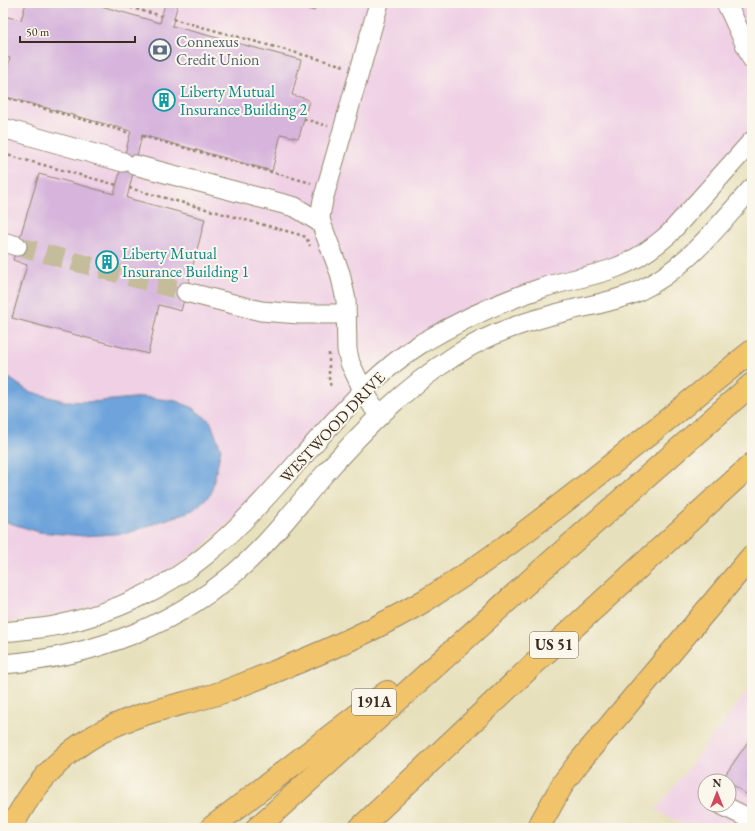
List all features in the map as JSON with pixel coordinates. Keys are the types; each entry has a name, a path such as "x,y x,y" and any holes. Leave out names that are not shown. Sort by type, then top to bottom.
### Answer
{"highway":[{"path":"11,828 30,795 44,777 68,753 90,738 117,724 138,716 214,695 306,660 356,638 416,606 475,569 530,529 752,351"},
{"path":"257,828 536,575 752,384"},
{"name":"US 51","path":"360,828 536,662 752,464"},
{"path":"538,828 564,782 580,761 752,556"},
{"name":"191A","path":"212,828 536,575"},
{"path":"3,810 21,784 50,753 66,740 115,712 144,702 255,679"}],"street":[{"path":"379,3 323,200 320,217 340,273 346,300 348,356 352,367 379,416"},
{"path":"726,3 752,59"},
{"path":"3,128 295,207 321,222"},
{"name":"WESTWOOD DRIVE","path":"3,632 57,625 87,617 119,606 178,576 205,556 254,511 364,390 386,369 421,344 477,312 543,287 614,269 640,256 656,245 681,221 752,141"},
{"name":"WESTWOOD DRIVE","path":"3,664 30,662 64,656 98,647 163,621 193,603 222,583 248,561 275,534 348,447 410,388 441,364 487,337 543,318 626,296 656,282 674,269 699,246 752,188"},
{"path":"186,292 261,311 299,314 346,314"},
{"path":"737,812 752,820"}],"path":[{"path":"113,3 162,16"},
{"path":"174,19 349,67"},
{"path":"3,97 130,133"},
{"path":"304,119 332,127"},
{"path":"142,136 316,184"},
{"path":"3,154 116,185"},
{"path":"129,188 306,237"}],"shaded area":[{"path":"3,3 752,3 752,131 662,229 650,239 622,256 460,313 194,554 146,585 99,604 69,613 34,619 3,622"},
{"path":"752,686 752,828 691,828 656,810"}],"water":[{"path":"3,374 28,391 64,401 92,402 144,397 176,401 191,407 210,421 221,449 211,494 193,510 128,533 83,536 39,532 3,521"}],"building":[{"path":"26,3 91,3 160,23 165,3 178,3 172,26 301,60 292,95 307,99 309,101 299,137 297,138 281,134 272,171 142,135 127,198 205,219 181,311 159,305 148,354 12,318 27,265 13,260 39,174 114,194 131,131 3,96 3,86 10,58 3,56 3,16 21,20"},
{"path":"287,3 317,3 314,11"},
{"path":"752,736 752,798 737,788 737,773 726,773"}],"tunnel":[{"path":"17,246 186,292"}],"place":[{"name":"Connexus Credit Union","path":"160,50"},
{"name":"Liberty Mutual Insurance Building 2","path":"164,100"},
{"name":"Liberty Mutual Insurance Building 1","path":"107,262"}]}
